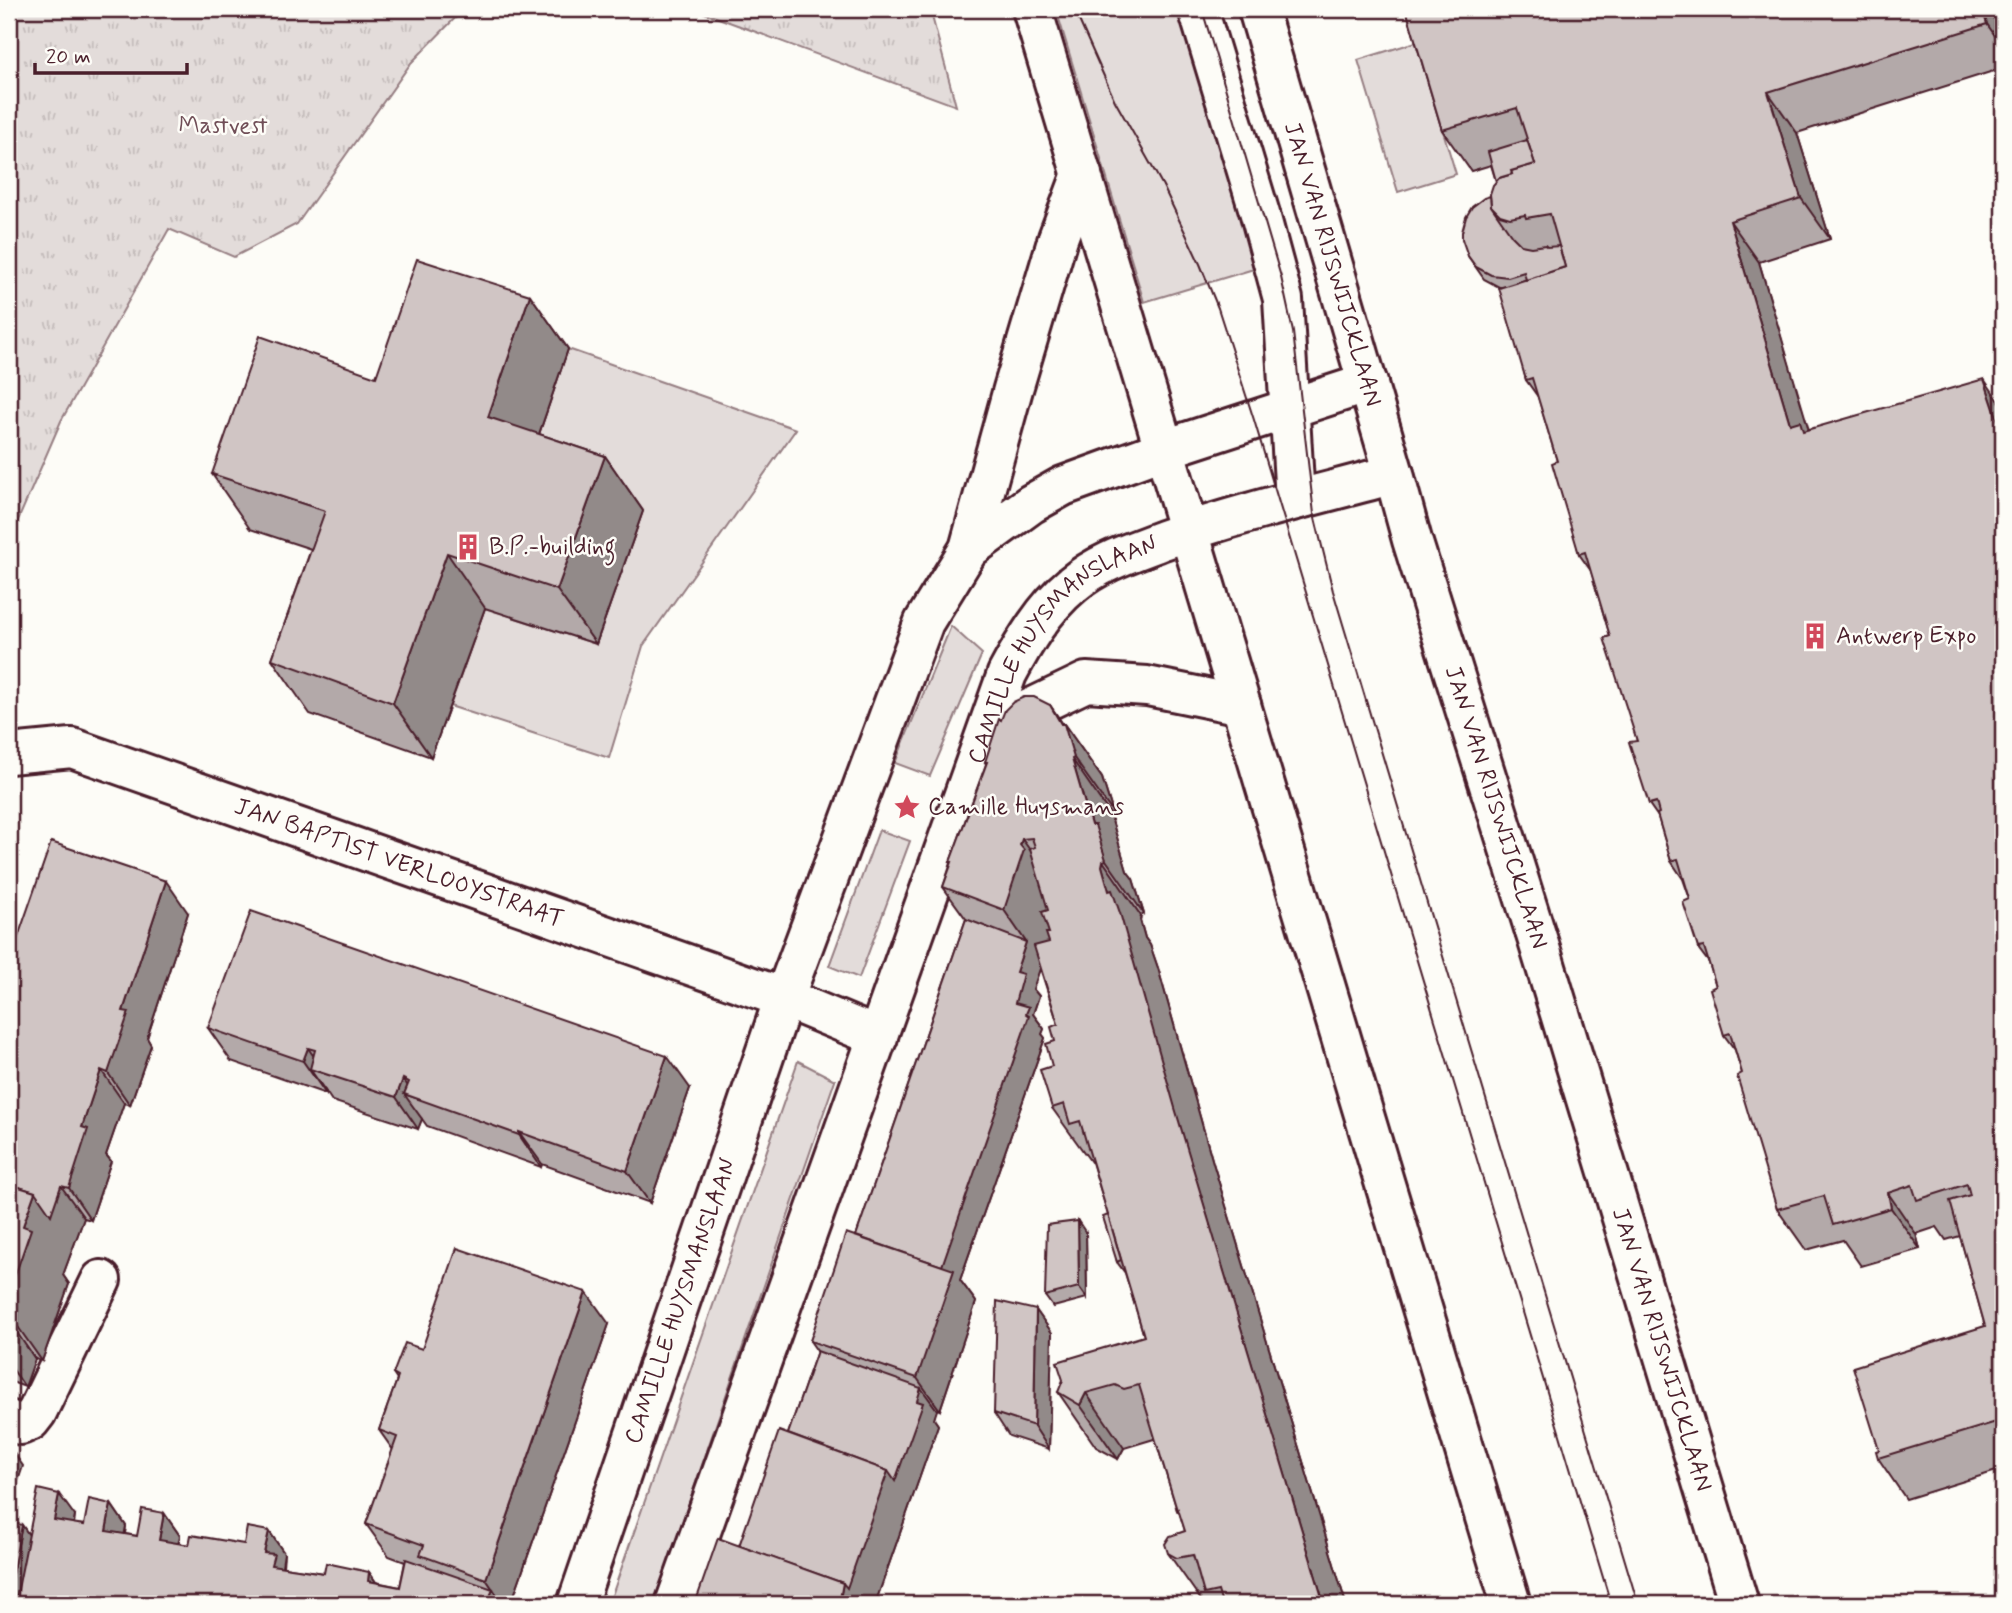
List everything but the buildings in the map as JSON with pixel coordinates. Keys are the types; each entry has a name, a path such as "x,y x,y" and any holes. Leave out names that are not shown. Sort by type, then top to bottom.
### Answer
{"street":[{"path":"1032,9 1511,1604"},
{"path":"1198,9 1283,299 1295,500"},
{"name":"JAN VAN RIJSWIJCKLAAN","path":"1258,9 1412,540 1538,941 1739,1604"},
{"name":"CAMILLE HUYSMANSLAAN","path":"577,1604 784,998 924,622 969,549 1058,238 1082,174"},
{"name":"CAMILLE HUYSMANSLAAN","path":"969,549 1031,503 1063,486 1165,449 1368,383"},
{"name":"CAMILLE HUYSMANSLAAN","path":"675,1604 1007,674 1023,642 1072,585 1118,557 1189,531 1394,474"},
{"path":"988,729 1086,682 1147,686 1241,705"},
{"name":"JAN BAPTIST VERLOOYSTRAAT","path":"9,754 72,748 784,998"},
{"path":"784,998 878,1037"},
{"path":"9,1420 21,1425 30,1421 37,1412 101,1280"}],"green space":[{"name":"Mastvest","path":"9,9 464,9 411,63 297,224 234,257 169,229 61,421 9,541"},
{"path":"694,9 930,9 956,106"},
{"path":"1056,9 1185,9 1257,268 1144,302"},
{"path":"1416,42 1456,174 1398,192 1358,60"},
{"path":"568,349 796,429 643,646 609,758 450,706 485,608 596,644 643,511 526,472"},
{"path":"951,626 982,654 930,776 895,763"},
{"path":"879,830 910,841 859,978 829,966"},
{"path":"798,1061 835,1080 654,1604 609,1604"}],"tram line":[{"path":"1074,9 1115,101 1163,186 1218,308 1611,1604"},
{"path":"1202,9 1281,277 1293,332 1314,514 1333,591 1638,1604"}],"place":[{"name":"B.P.-building","path":"468,547"},
{"name":"Antwerp Expo","path":"1815,636"},
{"name":"Camille Huysmans","path":"907,807"}]}
